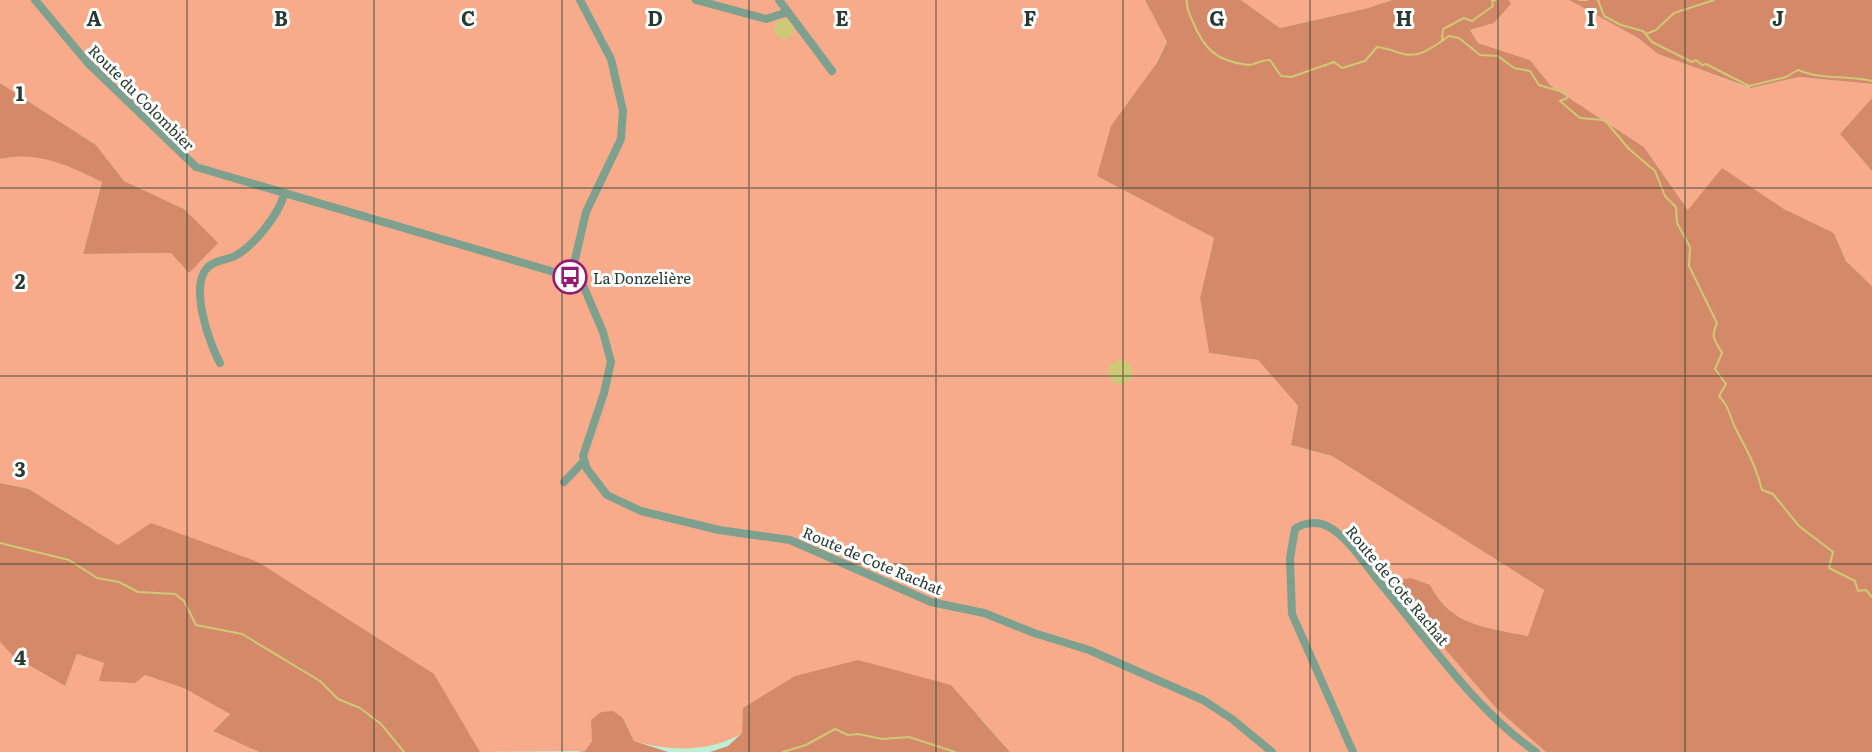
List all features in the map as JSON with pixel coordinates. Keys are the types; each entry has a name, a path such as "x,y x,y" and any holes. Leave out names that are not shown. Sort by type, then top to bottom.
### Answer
{"street":[{"name":"Route du Colombier","path":"35,0 80,55 186,160 209,173 561,274 575,271"},
{"path":"564,482 583,462 584,449 604,393 611,362 603,332 575,271 574,258 586,212 618,147 624,126 621,93 611,59 580,0"},
{"path":"696,0 766,20 788,12"},
{"path":"779,0 832,71"},
{"path":"220,363 205,329 201,300 202,280 209,266 245,250 269,220 284,195"},
{"name":"Route de Cote Rachat","path":"583,462 607,495 641,511 719,530 790,540 931,602 984,613 1034,633 1089,650 1203,700 1232,719 1272,752"},
{"name":"Route de Cote Rachat","path":"1353,752 1292,614 1291,542 1295,530 1309,523 1327,525 1344,539 1425,639 1494,716 1518,739 1536,752"}],"shaded area":[{"path":"0,0 1145,0 1167,42 1097,176 1214,238 1200,298 1209,353 1258,360 1298,406 1291,445 1332,456 1544,590 1529,636 1485,627 1460,617 1439,599 1430,585 1386,581 1496,708 1546,752 1010,752 977,714 743,733 717,744 690,748 663,747 634,741 623,718 592,741 585,751 480,752 118,545 29,489 0,483 0,159 13,156 39,158 65,165 102,182 83,254 171,253 184,209 124,181 96,145 0,83"},
{"path":"1145,0 1241,0 1280,28 1368,8 1392,0 1509,0 1511,4 1494,23 1470,30 1478,43 1530,60 1551,86 1644,147 1688,210 1722,168 1784,209 1834,233 1846,261 1872,286 1872,752 1546,752 1496,708 1386,581 1411,578 1430,585 1439,599 1460,617 1484,627 1528,636 1544,590 1332,456 1291,445 1298,406 1258,360 1209,353 1200,298 1214,238 1097,176 1111,126 1156,64 1167,42"},
{"path":"1241,0 1392,0 1368,8 1280,28"},
{"path":"1509,0 1569,0 1638,38 1658,54 1750,88 1799,77 1872,84 1872,98 1840,134 1872,171 1872,286 1846,261 1834,233 1784,209 1722,169 1689,211 1644,147 1551,86 1530,60 1478,43 1470,30 1494,23 1511,4"},
{"path":"1569,0 1872,0 1872,84 1799,77 1751,88 1658,54 1638,38"},
{"path":"780,19 788,19 794,25 794,33 788,39 780,39 774,33 774,25"},
{"path":"0,83 96,145 124,181 184,209 218,243 189,273 171,253 83,254 102,182 78,170 40,158 0,159"},
{"path":"1872,98 1872,171 1840,134"},
{"path":"1120,360 1125,361 1131,367 1131,377 1125,383 1120,384 1115,383 1109,377 1108,372 1109,367 1115,361"},
{"path":"0,483 29,489 118,545 151,523 258,562 434,674 480,752 259,752 213,731 230,714 184,688 145,675 135,683 99,681 104,663 77,654 65,686 13,656 0,642"},
{"path":"0,642 13,656 65,686 77,654 104,663 100,681 145,675 184,687 230,714 213,731 259,752 0,752"},
{"path":"858,660 951,685 1010,752 710,752 728,746 742,733 743,708 795,676"},
{"path":"613,711 623,718 634,741 668,752 578,752 585,751 592,741 591,720 601,712"}],"waterway":[{"path":"1187,0 1188,12 1202,40 1219,57 1248,65 1270,60 1281,76 1291,77 1334,62 1342,68 1365,61 1377,47 1414,55 1432,48 1449,36 1459,38 1480,55 1498,56 1514,68 1530,71 1539,85 1566,93 1567,98 1560,101 1580,118 1603,120 1608,124 1629,149 1655,171 1665,196 1676,207 1677,223 1690,247 1689,266 1717,323 1714,336 1722,353 1715,369 1726,384 1719,396 1727,406 1750,456 1762,490 1773,494 1799,526 1833,552 1829,568 1855,581 1858,591 1866,590 1872,597"},
{"path":"1442,41 1443,29 1464,18 1472,21 1493,6 1492,1 1496,0"},
{"path":"1579,0 1587,0"},
{"path":"1598,0 1604,16 1621,25 1643,31 1652,42 1692,62 1696,60 1702,65 1706,64 1749,86 1786,77 1798,70 1816,75 1872,81"},
{"path":"1646,34 1656,30 1674,13 1714,0"},
{"path":"0,543 69,560 97,578 119,582 138,592 175,594 184,601 196,625 242,634 320,681 338,699 360,708 381,724 404,752"},
{"path":"783,752 806,745 835,729 848,735 858,734 882,739 909,737 955,752"}],"place":[{"name":"La Donzelière","path":"570,277"}]}
